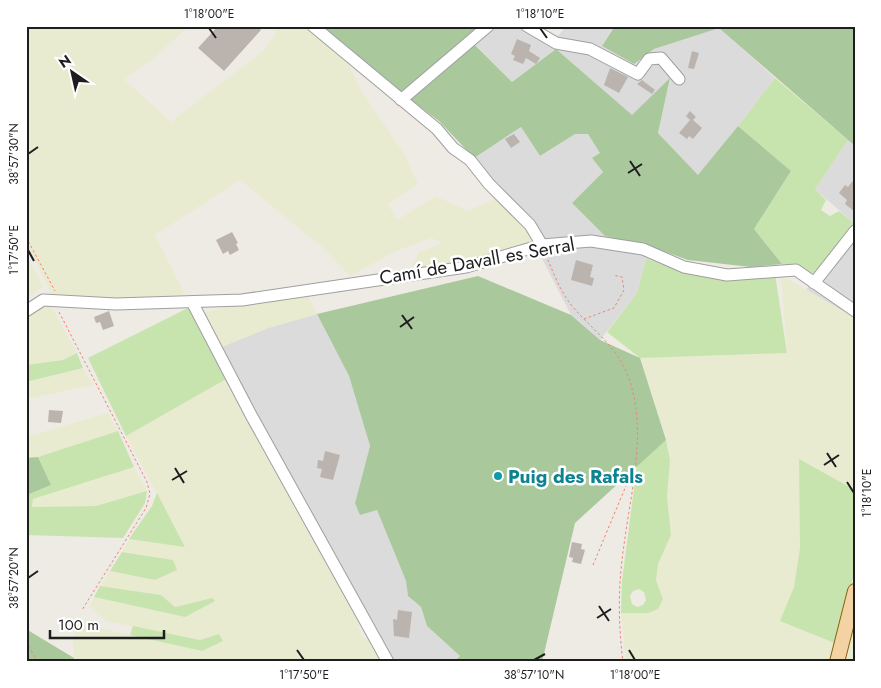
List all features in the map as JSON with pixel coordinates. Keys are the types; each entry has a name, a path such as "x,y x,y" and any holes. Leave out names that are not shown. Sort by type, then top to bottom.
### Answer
{"main road":[{"path":"837,662 855,590"}],"street":[{"path":"313,26 437,129 453,148 470,160 489,184 530,224 542,245"},
{"path":"401,100 488,26"},
{"path":"527,26 556,43 590,49 638,74 649,59 661,58 679,79"},
{"path":"814,283 855,231"},
{"name":"Camí de Davall es Serral","path":"26,311 43,300 116,304 242,300 466,267 542,245 591,241 643,250 684,267 727,275 796,270 855,311"},
{"path":"192,302 251,415 388,662"}],"path":[{"path":"26,237 59,300 59,313 147,482 150,494 146,508 82,610"},
{"path":"542,245 559,286 570,303 612,347 628,376 638,418 634,476 623,546 619,593 623,662"},
{"path":"584,319 614,308 624,290 622,277 613,275"},
{"path":"593,565 628,481 634,476"},
{"path":"26,642 38,662"}],"shaded area":[{"path":"480,26 540,26 558,36 566,26 615,26 602,46 634,63 654,49 719,27 775,78 699,176 658,133 670,79 632,116 556,49 512,82 468,37"},
{"path":"521,127 540,156 575,134 588,134 601,153 593,159 603,172 572,203 649,246 637,293 600,340 571,315 533,241 467,162"},
{"path":"848,140 855,146 855,224 815,189"},
{"path":"855,227 855,318 806,290"},
{"path":"317,314 349,376 370,446 355,503 377,510 406,581 408,596 421,607 427,626 460,656 453,662 391,662 219,348 268,328"}],"green space":[{"path":"26,26 189,26 153,59 124,79 171,122 264,50 276,33 275,26 307,26 344,56 364,95 405,155 418,184 388,204 397,220 436,196 468,211 497,198 522,222 533,241 457,265 410,270 419,252 443,243 431,238 396,251 350,276 322,247 240,180 155,235 186,297 128,301 53,297 26,243"},
{"path":"319,26 480,26 401,93"},
{"path":"615,26 855,26 855,146 719,28 654,49 634,64 602,46"},
{"path":"473,43 512,82 556,49 632,115 670,78 658,133 698,175 738,126 791,171 754,229 782,264 751,267 688,260 649,246 605,236 572,203 603,172 592,158 600,153 588,134 575,134 540,156 521,127 474,158 439,121 408,98"},
{"path":"775,78 848,140 815,189 826,200 821,210 830,216 839,211 855,224 855,227 814,280 782,264 754,229 791,171 738,126"},
{"path":"26,255 43,286 26,298"},
{"path":"646,258 684,273 727,277 775,274 787,353 640,358 607,332 637,293"},
{"path":"781,275 855,318 855,490 800,460 800,548 794,587 781,621 837,644 832,662 626,662 621,613 647,613 663,599 656,580 658,564 671,535 667,496 670,460 666,440 640,358 787,353"},
{"path":"478,276 571,315 600,340 640,358 666,440 575,523 542,662 453,662 460,656 427,626 421,607 408,596 406,581 377,510 360,515 355,503 370,446 349,376 317,314"},
{"path":"307,294 317,314 268,328 219,348 202,313 231,306"},
{"path":"43,303 51,306 77,353 63,360 26,365 26,314"},
{"path":"190,307 228,378 126,436 88,358"},
{"path":"77,353 83,368 26,382 26,365 63,360"},
{"path":"83,368 93,385 26,399 26,382"},
{"path":"228,378 356,615 361,636 374,643 383,662 82,662 74,658 73,641 77,623 202,651 219,634 201,640 106,621 90,607 94,597 184,617 212,598 175,607 161,595 100,586 110,571 155,580 173,560 122,552 129,539 185,546 126,436"},
{"path":"108,413 118,431 38,457 26,458 26,437"},
{"path":"118,431 134,467 33,499 32,507 96,506 147,491 145,503 123,538 26,535 27,495 51,485 38,457"},
{"path":"666,440 670,460 667,496 671,535 658,564 656,580 663,599 658,609 648,613 621,613 622,581 637,465","holes":["639,589 644,592 646,600 643,605 637,607 632,604 630,596 633,591"]},
{"path":"38,457 51,485 27,495 26,503 26,458"},
{"path":"799,459 855,490 855,570 837,644 780,621 794,587 800,548"},
{"path":"134,467 147,491 96,506 32,507 33,499"},
{"path":"157,493 185,547 129,539 152,506"},
{"path":"122,552 173,560 177,570 155,580 110,571"},
{"path":"100,586 161,595 175,607 212,598 215,601 185,617 94,597"},
{"path":"855,608 855,662 841,662"},
{"path":"133,626 200,640 219,634 223,641 202,651 130,635"},
{"path":"26,629 74,658 74,662 26,662"}],"building":[{"path":"218,26 257,26 261,30 224,71 198,48"},
{"path":"517,39 531,45 529,51 540,58 536,64 526,58 523,64 513,60 515,56 511,54"},
{"path":"692,51 699,53 694,69 688,68"},
{"path":"610,68 628,77 619,93 604,85"},
{"path":"642,80 655,90 652,94 637,84"},
{"path":"690,111 696,117 693,120 702,128 693,139 689,136 687,139 679,133 690,120 686,116"},
{"path":"514,134 520,142 511,148 505,139"},
{"path":"855,178 855,212 845,204 847,200 839,193 845,185 848,187"},
{"path":"232,232 238,243 236,244 239,250 230,255 228,251 223,254 216,240"},
{"path":"576,260 593,265 590,277 594,278 592,286 571,280"},
{"path":"109,311 114,326 103,330 100,322 96,323 94,317"},
{"path":"49,410 63,411 61,423 48,422"},
{"path":"325,451 340,455 333,480 320,477 322,469 317,468 318,460 323,461"},
{"path":"572,542 582,544 581,549 585,550 581,564 572,562 573,558 569,557"},
{"path":"398,610 412,612 409,638 394,636 393,619 397,620"}],"place":[{"name":"Puig des Rafals","path":"498,476"}]}
